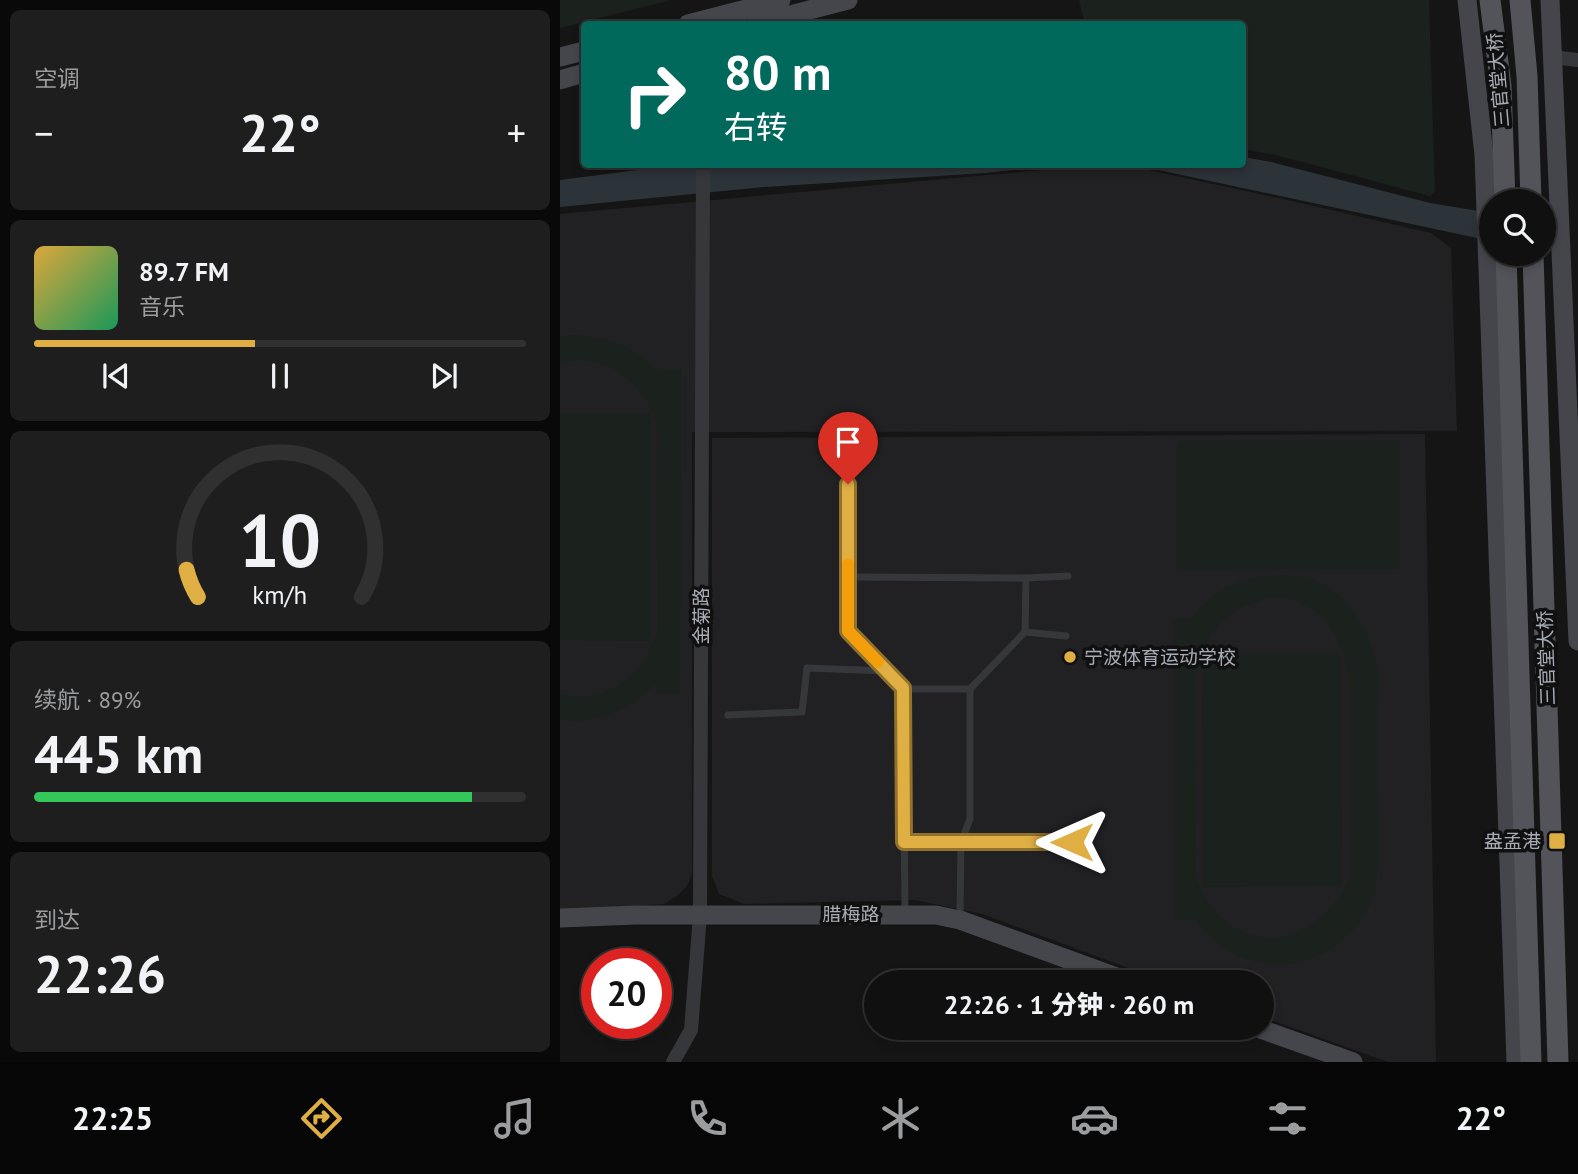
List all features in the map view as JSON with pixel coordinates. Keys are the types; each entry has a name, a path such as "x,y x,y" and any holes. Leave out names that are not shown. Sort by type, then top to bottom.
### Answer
{"main road":[{"name":"三官堂大桥","path":"1490,0 1501,86 1505,189"},
{"name":"三官堂大桥","path":"1520,0 1527,76 1531,189"},
{"name":"三官堂大桥","path":"1506,266 1531,1062"},
{"name":"三官堂大桥","path":"1533,266 1558,1062"}],"street":[{"path":"700,21 781,0"},
{"path":"767,21 848,0"},
{"path":"1468,0 1484,155 1516,1062"},
{"path":"1550,0 1571,342 1578,641"},
{"path":"560,57 581,52"},
{"path":"1552,57 1578,60"},
{"path":"560,80 581,74"},
{"name":"金菊路","path":"673,1062 691,1030 700,915 703,168"},
{"name":"腊梅路","path":"560,918 612,915 936,915 960,920 1097,970"},
{"path":"1274,1034 1353,1062"}],"lane":[{"path":"848,484 848,631 903,688 905,914"},
{"path":"848,577 1068,576"},
{"path":"960,920 961,842 970,819 970,690 1025,632 1026,578"},
{"path":"1025,632 1066,636"},
{"path":"728,715 802,712 807,668 887,671"},
{"path":"903,688 970,690"},
{"path":"904,842 1072,842"}],"shaded area":[{"path":"560,0 671,0 581,21 560,28"},
{"path":"1079,0 1429,0 1435,191 1430,196 1246,150 1246,21 1084,21"},
{"path":"1246,158 1430,203 1479,211 1479,238 1149,168 1246,168"},
{"path":"653,168 1033,168 765,187 560,207 560,180"},
{"path":"1064,168 1140,168 1431,233 1451,248 1457,431 692,432 692,874 687,886 664,904 560,910 560,214"},
{"path":"560,337 595,337 619,344 640,356 659,374 660,369 681,369 680,693 657,693 656,684 624,708 600,717 574,721 560,720 560,694 594,695 621,684 642,662 657,632 658,429 645,399 622,375 593,362 577,360 560,363"},
{"path":"560,413 651,413 650,641 560,640"},
{"name":"宁波体育运动学校","path":"1425,434 1436,1062 1388,1062 1274,1021 1274,970 1134,970 982,914 915,900 744,904 719,894 712,876 712,438"},
{"path":"1399,440 1400,569 1177,570 1177,441"},
{"path":"1258,577 1303,577 1322,583 1334,591 1345,601 1362,625 1373,652 1378,676 1378,869 1373,897 1368,909 1351,932 1331,948 1309,959 1285,964 1260,963 1237,955 1215,941 1196,920 1174,919 1173,619 1192,619 1217,593","holes":["1276,597 1306,605 1327,624 1336,636 1346,664 1349,680 1350,878 1334,903 1316,921 1294,933 1272,938 1250,935 1229,924 1211,906 1196,879 1195,675 1213,632 1232,613 1245,606"]},
{"path":"1202,654 1341,654 1342,886 1203,887"}],"slow traffic":[{"path":"848,564 848,631 878,662"}],"place":[{"name":"宁波体育运动学校","path":"1070,657"},
{"name":"盎孟港","path":"1557,841"}],"route":[{"path":"848,484 848,631 903,688 904,842 1072,842"}]}
